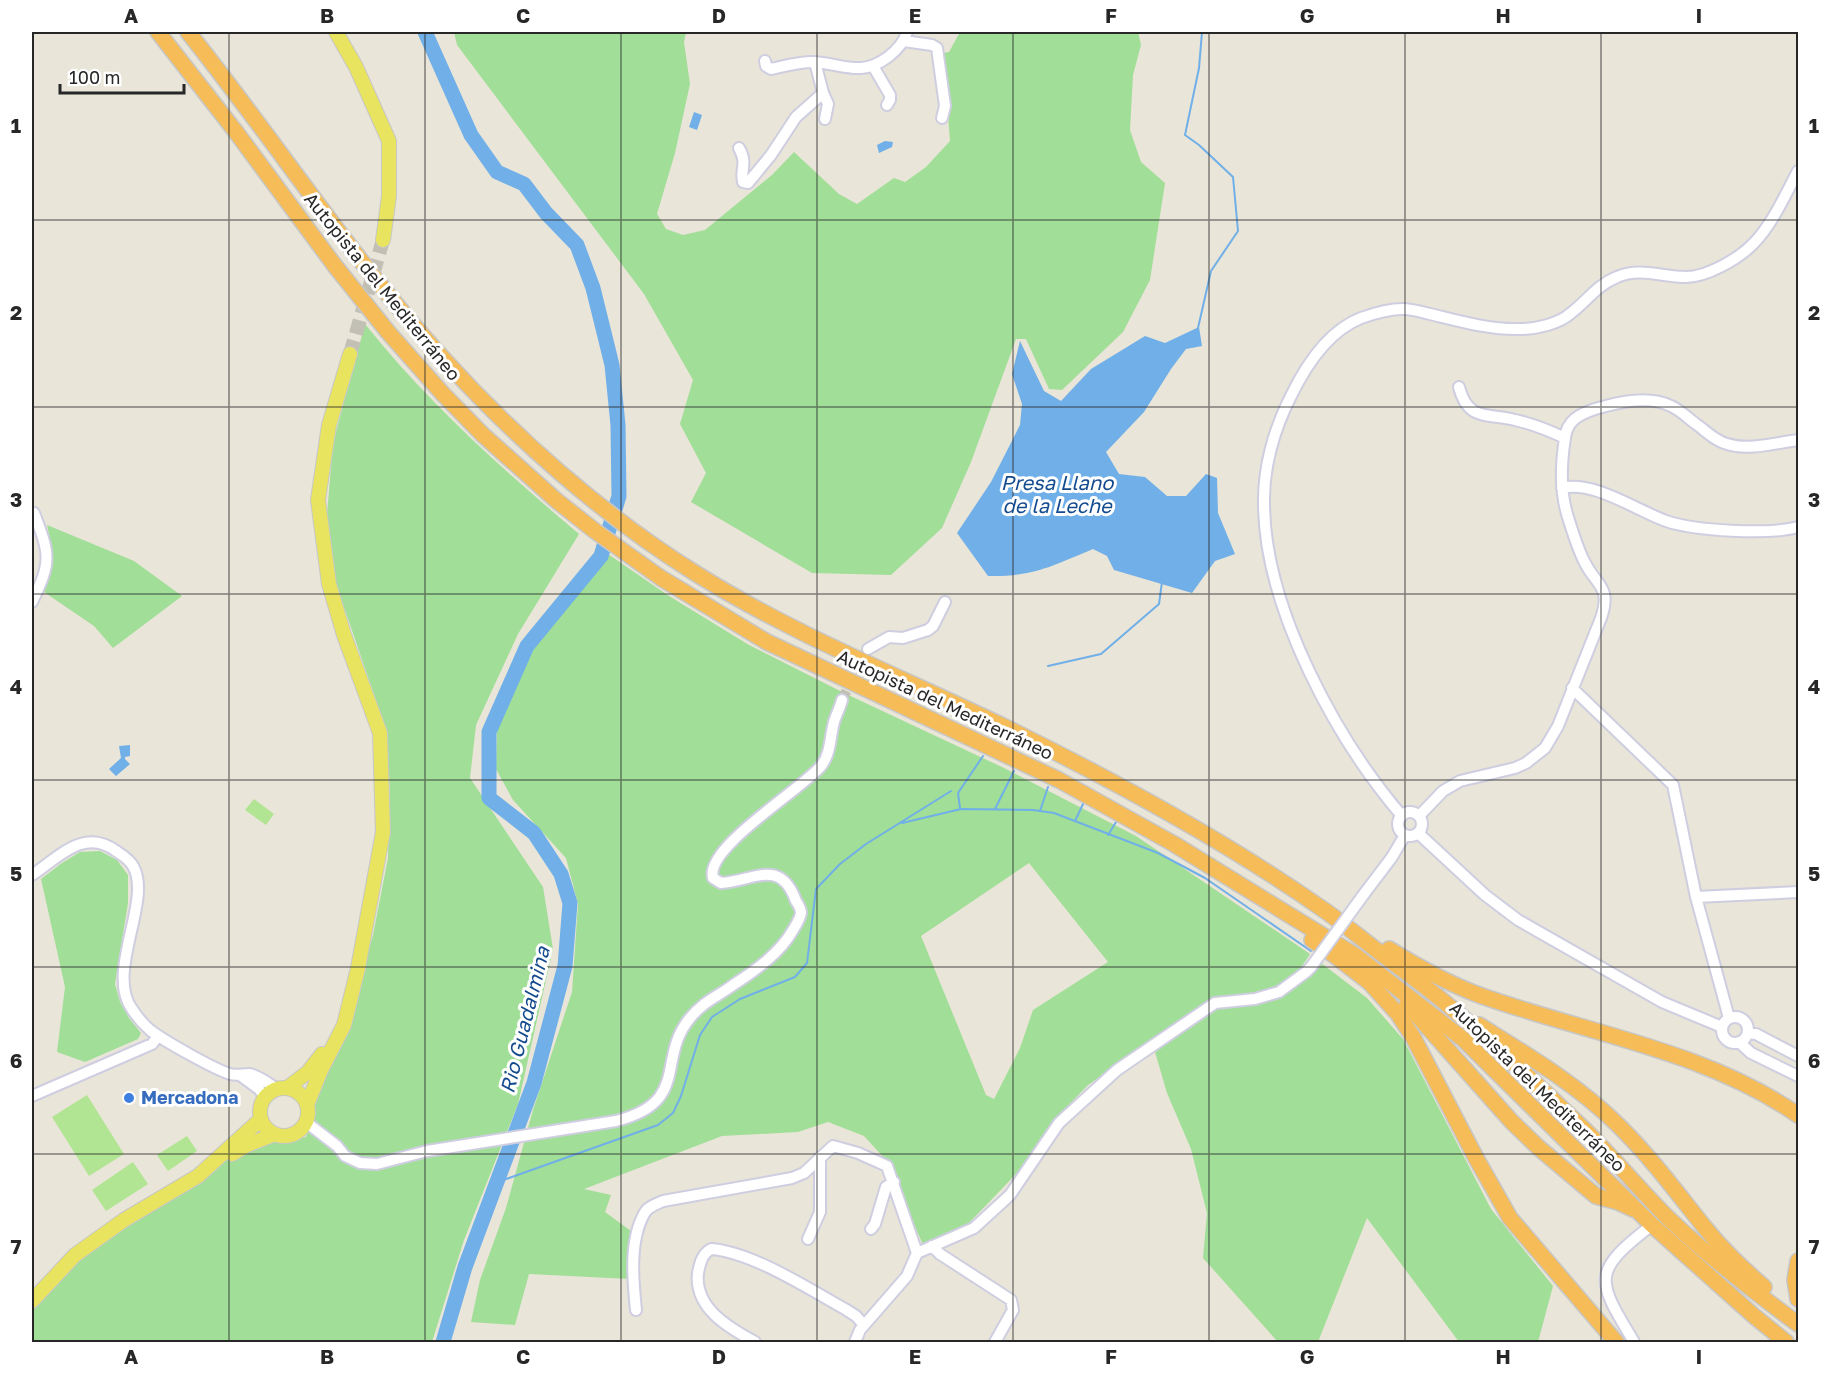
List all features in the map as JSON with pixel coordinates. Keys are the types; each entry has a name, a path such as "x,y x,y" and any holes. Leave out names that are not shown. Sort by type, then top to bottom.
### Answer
{"highway":[{"name":"Autopista del Mediterráneo","path":"158,32 348,282 442,393 483,435 557,501 595,531 686,595 767,642 1059,780 1174,844 1356,956 1463,1039 1640,1213 1786,1342"},
{"name":"Autopista del Mediterráneo","path":"188,32 387,293 439,354 500,418 581,489 692,571 774,619 1002,726 1135,793 1204,832 1326,911 1449,1006 1591,1136 1667,1216 1712,1247 1798,1324"},
{"path":"1174,844 1233,890 1334,955 1369,982 1389,1002 1413,1037 1510,1218 1616,1342"},
{"path":"1326,911 1432,975 1477,994 1671,1054 1720,1073 1779,1102 1798,1115"},
{"path":"1308,926 1334,949 1398,996 1496,1105 1539,1148 1596,1196 1618,1202"},
{"path":"1449,1006 1541,1063 1588,1097 1617,1124 1665,1177 1712,1247"},
{"path":"1438,1038 1487,1078"},
{"path":"1463,1039 1487,1078 1546,1146 1594,1188 1640,1213"},
{"path":"1541,1063 1635,1155 1712,1247 1748,1274 1798,1319"},
{"path":"1798,1261 1795,1280 1798,1299"}],"main road":[{"path":"336,32 356,67 389,141 388,195 383,240"},
{"path":"212,1165 247,1145 275,1134 290,1136 306,1122 307,1105 321,1070 344,1025 358,968 383,832 380,733 344,635 329,584 318,500 329,425 350,354"},
{"path":"275,1134 264,1125 261,1119 261,1103 308,1072 324,1052 350,1002"},
{"path":"277,1091 300,1094 307,1105"},
{"path":"32,1301 75,1255 124,1220 184,1186 212,1165 261,1119"}],"street":[{"path":"765,61 766,66 771,69 815,62 853,69 873,66 896,51 905,36 937,48 945,106 942,118"},
{"path":"815,62 828,104 825,119"},
{"path":"873,66 890,95 887,105"},
{"path":"739,148 744,162 742,180 748,183 771,155 796,117 823,93"},
{"path":"1402,816 1369,774 1314,682 1286,617 1270,567 1263,503 1269,459 1279,420 1301,376 1330,337 1359,319 1383,311 1405,309 1481,325 1520,329 1546,325 1569,315 1600,285 1620,275 1643,272 1686,277 1705,274 1725,264 1753,244 1767,225 1798,171"},
{"path":"1459,387 1466,405 1479,414 1511,418 1539,426 1565,438"},
{"path":"1419,816 1443,791 1460,781 1515,768 1526,763 1551,739 1606,605 1602,586 1585,563 1566,513 1562,488 1562,455 1570,422 1580,414 1611,404 1656,400 1673,406 1716,440 1727,444 1746,448 1798,440"},
{"path":"1562,488 1572,485 1594,490 1667,521 1688,527 1710,530 1786,531 1798,527"},
{"path":"32,514 34,513 47,547 45,575 32,602"},
{"path":"868,649 889,637 903,638 928,630 945,602"},
{"path":"1572,688 1673,785 1696,897 1726,1023"},
{"path":"306,1122 337,1146 345,1156 360,1163 377,1164 427,1151 616,1121 635,1116 652,1106 664,1091 677,1044 689,1019 708,999 732,986 785,944 801,913 791,887 784,878 775,874 720,883 712,878 711,873 716,860 729,844 762,814 806,781 823,764 842,700"},
{"path":"1410,812 1419,816 1422,824 1418,833 1410,836 1401,832 1398,824 1402,816 1410,812"},
{"path":"1418,833 1485,895 1518,920 1662,1002 1726,1023"},
{"path":"917,1253 974,1228 1010,1195 1059,1123 1117,1070 1215,1003 1255,999 1279,992 1306,972 1392,857 1405,835"},
{"path":"32,875 65,850 82,842 98,842 111,847 125,857 133,866 138,887 123,981 129,1006 142,1023 158,1036 226,1072 240,1075 259,1089 277,1091"},
{"path":"1696,897 1798,892"},
{"path":"1733,1017 1747,1023 1748,1034 1739,1042 1732,1043 1722,1032 1726,1023 1733,1017"},
{"path":"1748,1034 1756,1034 1798,1056"},
{"path":"32,1096 152,1044 158,1036"},
{"path":"1739,1042 1751,1053 1798,1076"},
{"path":"636,1310 633,1270 636,1235 644,1214 649,1208 663,1201 792,1178 804,1173 833,1146 858,1153 886,1167 894,1182 917,1253 907,1276 864,1325 855,1342"},
{"path":"808,1239 820,1212 820,1157"},
{"path":"871,1229 875,1224 886,1186 894,1182"},
{"path":"1634,1342 1612,1306 1605,1273 1614,1258 1627,1245 1653,1225"},
{"path":"932,1246 940,1254 1011,1300 1013,1310 995,1342"},
{"path":"755,1342 720,1320 699,1293 697,1283 699,1269 703,1257 711,1249 728,1250 747,1257 856,1316 864,1325"}],"green space":[{"path":"454,32 686,32 684,42 690,84 675,153 657,214 666,229 683,235 705,230 772,175 794,152 839,194 857,204 894,178 905,182 926,167 950,141 943,53 949,52 960,32 1138,32 1141,45 1133,75 1130,130 1141,162 1165,183 1150,280 1123,332 1062,390 1049,389 1026,339 1016,339 971,462 942,528 891,575 812,573 691,502 706,473 680,424 693,380 644,294 457,45"},
{"path":"365,324 440,408 522,485 579,534 518,634 476,725 470,778 543,887 553,949 518,1104 464,1240 432,1342 32,1342 32,1310 62,1274 118,1230 186,1191 229,1158 256,1145 306,1137 314,1117 316,1089 351,1015 373,935 388,858 390,793 387,732 335,581 327,514 333,443"},
{"path":"47,525 134,561 182,596 113,648 94,626 44,592 52,559"},
{"path":"608,554 669,596 749,645 844,693 1004,768 1136,836 1310,954 1299,970 1277,987 1207,1002 1088,1085 1055,1119 1017,1173 968,1224 924,1247 886,1160 864,1136 828,1122 798,1132 722,1136 584,1189 611,1195 605,1212 631,1231 630,1279 529,1274 515,1325 471,1322 480,1280 506,1208 533,1110 572,992 578,904 566,858 513,800 496,769 497,728 531,652","holes":["1029,863 1108,962 1033,1010 1020,1048 994,1099 986,1095 921,936"]},
{"path":"254,799 274,814 266,825 245,810"},
{"path":"100,851 117,860 128,875 128,903 115,984 120,1002 141,1033 138,1039 85,1062 57,1052 65,987 41,879 80,852"},
{"path":"1321,963 1367,998 1403,1039 1491,1209 1553,1286 1538,1342 1459,1342 1367,1218 1318,1342 1278,1342 1203,1258 1207,1213 1191,1149 1167,1093 1155,1052 1218,1009 1287,993"},
{"path":"87,1095 124,1154 89,1176 52,1117"},
{"path":"187,1136 197,1151 168,1171 157,1155"},
{"path":"133,1162 148,1184 106,1211 92,1190"}],"water":[{"path":"694,112 702,115 697,130 689,127"},
{"path":"885,141 893,142 892,147 879,153 877,145"},
{"name":"Presa Llano de la Leche","path":"1199,327 1202,346 1186,349 1144,412 1106,452 1119,474 1145,477 1167,496 1186,496 1206,474 1217,478 1218,513 1235,554 1215,561 1192,593 1114,570 1107,556 1093,549 1030,572 1018,575 988,576 957,533 991,482 1020,425 1022,404 1012,374 1020,341 1044,391 1061,401 1091,369 1145,336 1165,343"},
{"path":"130,745 130,756 125,759 130,764 116,776 109,769 121,758 119,746"}],"waterway":[{"name":"Rio Guadalmina","path":"425,32 471,135 497,172 524,184 546,213 577,245 593,288 612,365 618,425 619,496 601,556 527,646 489,732 489,798 534,833 561,874 570,903 565,966 534,1083 465,1267 443,1342"},
{"path":"1198,328 1211,271 1238,231 1233,177 1185,135 1199,68 1202,32"},
{"path":"1048,666 1101,654 1159,604 1162,582"},
{"path":"960,808 958,793 983,756"},
{"path":"995,809 1014,771"},
{"path":"1040,811 1048,787"},
{"path":"495,1183 658,1125 673,1113 681,1096 700,1035 712,1017 740,999 795,977 807,963 816,889 840,864 866,844 951,791"},
{"path":"1075,821 1083,804"},
{"path":"902,823 961,809 1033,810 1054,813 1158,853 1205,878 1311,951"},
{"path":"1108,835 1116,822"}],"tunnel":[{"path":"350,354 383,240"},
{"path":"842,700 865,655"}],"place":[{"name":"Mercadona","path":"129,1098"}]}
